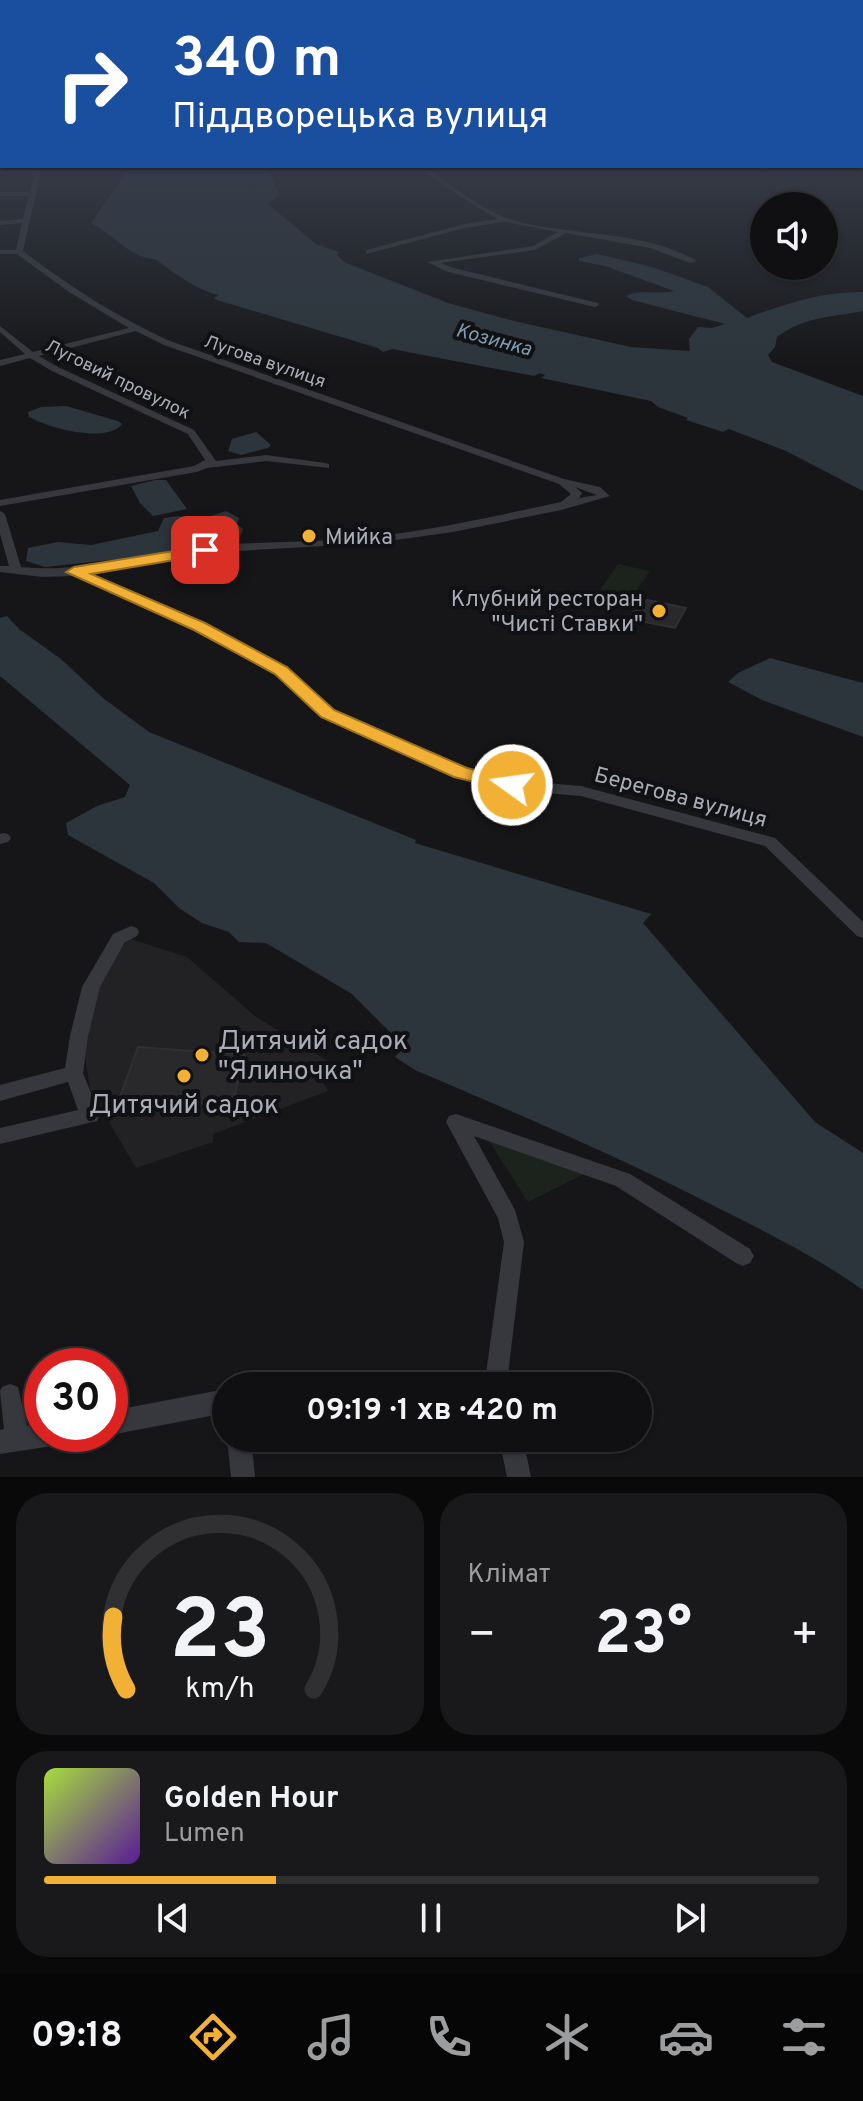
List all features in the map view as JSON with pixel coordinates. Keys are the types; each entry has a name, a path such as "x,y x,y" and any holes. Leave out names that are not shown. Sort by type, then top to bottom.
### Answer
{"street":[{"path":"0,252 19,252 23,230"},
{"path":"369,252 451,230"},
{"path":"559,230 652,246 693,261"},
{"path":"565,231 535,248 431,262 451,270 595,305"},
{"name":"Лугова вулиця","path":"19,252 135,329 237,370 556,479 591,487 605,495 599,500 561,507"},
{"name":"Луговий провулок","path":"0,328 31,355 83,383 191,432 211,461 208,465"},
{"path":"0,363 135,329"},
{"path":"0,503 208,465 266,458 325,466"},
{"path":"0,569 74,572 205,550 374,540 453,529 561,507 573,500 577,493 556,479"},
{"path":"0,514 16,571"},
{"name":"Берегова вулиця","path":"74,572 199,626 281,671 327,714 461,773 512,785 581,791 770,842 863,932"},
{"path":"0,1136 90,1115 74,1073 91,987 119,938 131,932"},
{"path":"0,1093 74,1073"},
{"path":"497,1372 514,1242 508,1216 456,1122 623,1180 743,1256"},
{"path":"9,1440 10,1395"},
{"path":"128,1420 212,1404"},
{"path":"240,1452 243,1477"},
{"path":"514,1452 519,1477"}],"shaded area":[{"path":"618,564 650,571 632,597 600,590"},
{"name":"Дитячий садок \"Ялиночка\"","path":"128,938 187,957 255,1016 336,1066 321,1079 328,1091 213,1134 213,1142 136,1168 90,1089 83,1045 95,993"},
{"path":"486,1136 588,1172 528,1202"}],"water":[{"name":"Козинка","path":"102,230 299,230 316,244 339,252 337,255 344,262 448,303 631,347 690,351 689,339 698,327 712,328 725,324 632,300 626,296 637,292 674,291 605,266 579,261 579,258 597,254 652,267 708,287 747,318 819,296 863,292 863,311 797,325 777,337 775,347 768,355 772,362 863,396 863,491 786,451 729,429 723,432 686,420 688,418 658,407 651,401 541,378 545,375 540,373 534,376 392,349 383,352 217,300 214,298 219,295 193,284 155,259 130,250"},
{"path":"66,406 122,424 104,433 77,432 29,417 28,412 41,407"},
{"path":"256,432 271,445 268,448 241,455 228,451 232,439"},
{"path":"166,480 187,509 153,516 140,503 131,486"},
{"path":"226,511 239,518 237,524 243,529 240,537 157,555 45,567 26,561 28,548 58,542 91,545 158,531 164,518 179,516 195,521"},
{"path":"7,616 103,698 149,732 416,840 415,843 651,914 643,923 815,1122 863,1153 863,1290 793,1247 682,1190 569,1136 415,1070 395,1057 404,1046 352,994 266,943 239,942 229,932 202,923 179,908 154,883 68,835 66,823 97,806 125,797 130,785 0,676 0,618"},
{"path":"770,658 863,683 863,737 762,700 728,682 738,673"}],"building":[{"name":"Клубний ресторан \"Чисті Ставки\"","path":"647,600 686,608 675,628 635,620 638,616 632,614 639,602 645,603"},
{"name":"Дитячий садок","path":"138,1047 245,1055 232,1106 120,1097"}],"place":[{"name":"Мийка","path":"309,536"},
{"name":"Клубний ресторан \"Чисті Ставки\"","path":"659,611"},
{"name":"Дитячий садок \"Ялиночка\"","path":"202,1055"},
{"name":"Дитячий садок","path":"184,1076"}],"route":[{"path":"205,550 74,572 199,626 281,671 327,714 461,773 512,785"}]}
